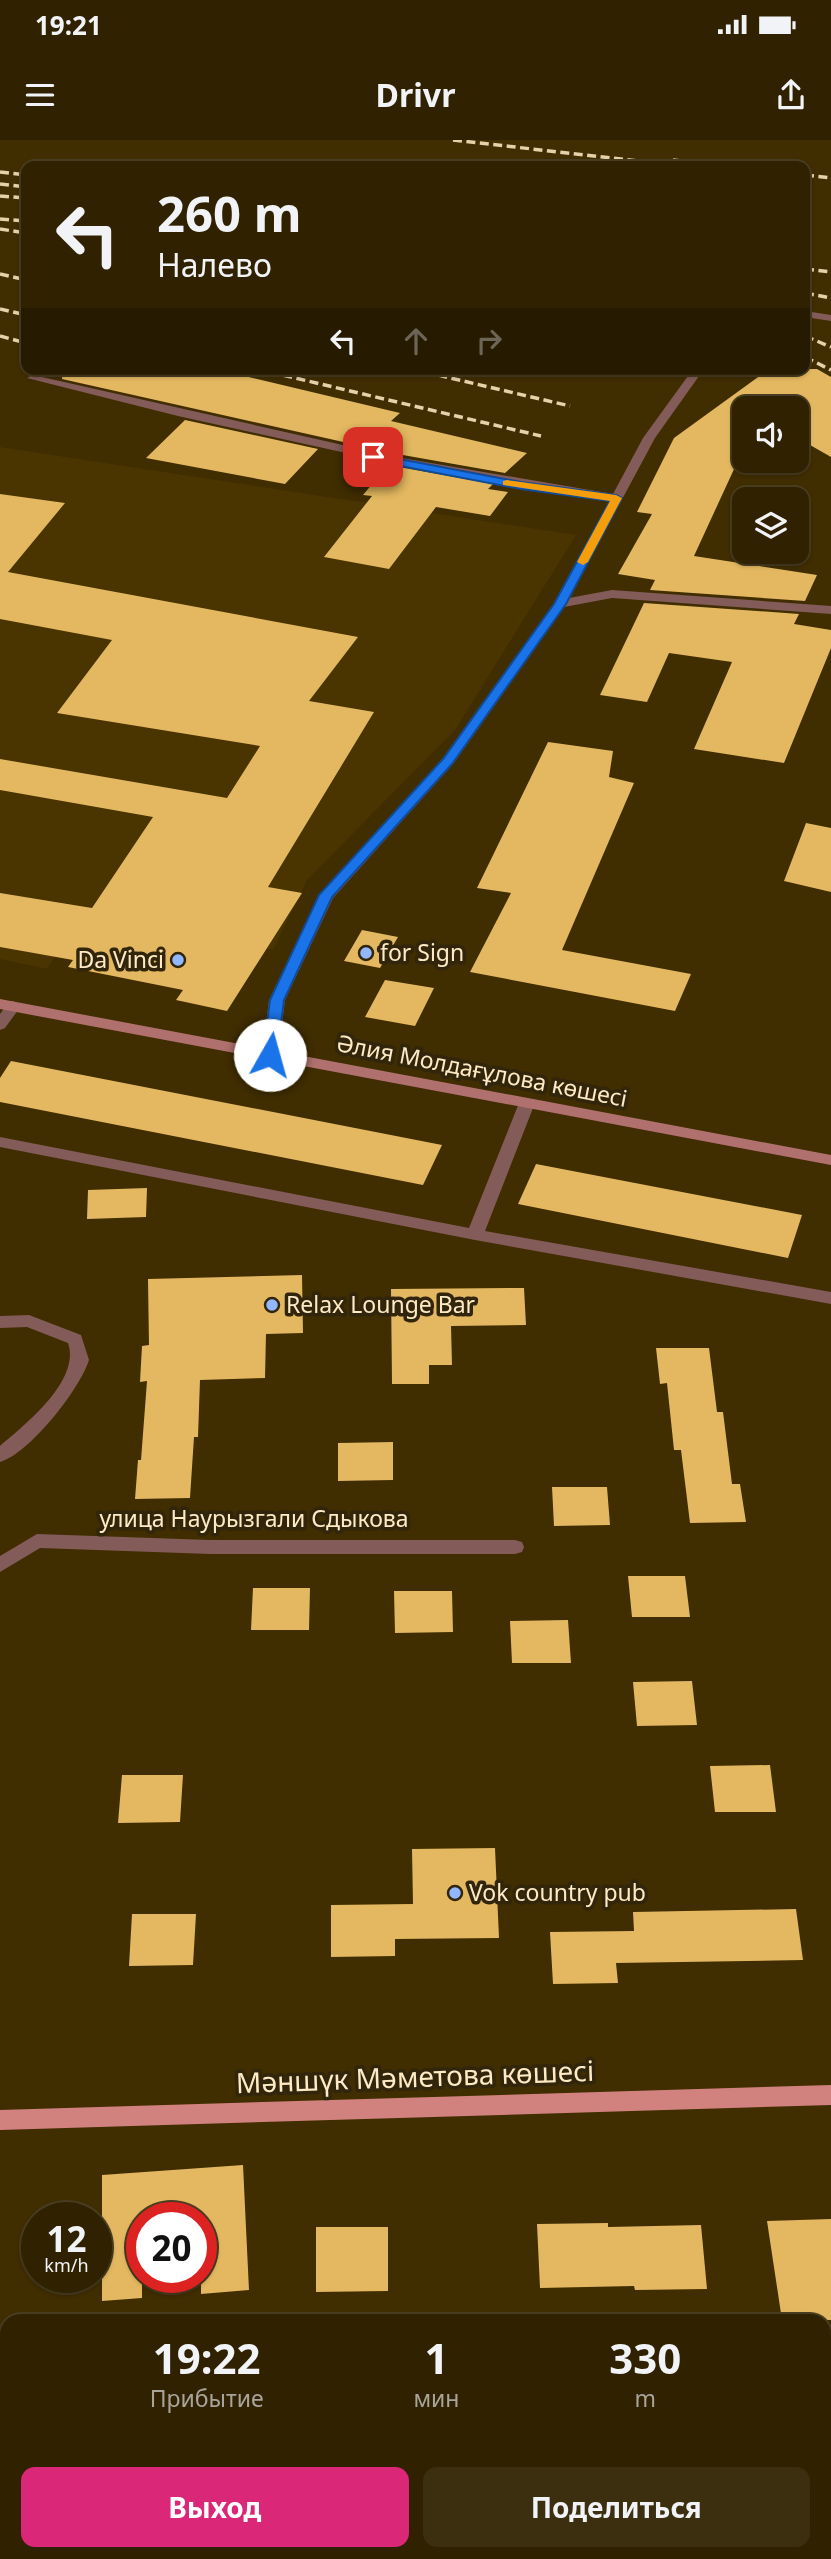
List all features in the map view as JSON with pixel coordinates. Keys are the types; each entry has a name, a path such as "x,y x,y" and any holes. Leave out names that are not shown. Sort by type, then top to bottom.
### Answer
{"main road":[{"name":"Әлия Молдағұлова көшесі","path":"7,1005 831,1160"},
{"name":"Мәншүк Мәметова көшесі","path":"0,2120 831,2095"}],"street":[{"path":"810,315 831,318"},
{"path":"270,1055 277,1000 326,895 448,761 560,604 657,424 694,375"},
{"path":"33,378 373,457 521,486 616,498"},
{"path":"560,604 612,594 831,610"},
{"path":"0,1025 7,1005"},
{"path":"475,1236 527,1102"},
{"path":"0,1142 475,1236 831,1298"},
{"path":"0,1322 29,1321 75,1339 80,1358 73,1380 20,1439 0,1456"},
{"name":"улица Наурызгали Сдыкова","path":"0,1565 37,1541 210,1547 515,1546"}],"shaded area":[{"path":"0,447 576,535 455,730 307,880 273,950 83,915 47,969 0,959"}],"building":[{"path":"810,369 817,369 831,377 831,457 809,444 809,396 732,396 732,473 694,556 732,564 817,575 805,601 650,590 655,580 618,574 652,514 637,512 674,438 761,375 810,375"},
{"path":"62,375 240,375 400,413 391,421 527,453 505,473 397,454 62,379"},
{"path":"185,420 318,449 285,484 146,458"},
{"path":"388,465 493,484 488,489 508,492 490,516 436,507 389,569 324,557 372,496 363,495"},
{"path":"0,494 65,503 8,572 358,637 309,701 374,712 268,887 302,893 227,1011 176,1000 183,990 68,967 73,960 0,947 0,893 92,908 153,817 0,790 0,759 227,798 260,746 57,713 112,640 0,619"},
{"path":"644,603 799,614 794,624 831,630 831,648 784,763 694,749 732,662 669,653 647,702 600,695"},
{"path":"548,742 613,751 609,777 634,783 562,950 691,974 675,1011 470,972 511,893 477,888"},
{"path":"806,823 831,828 831,892 784,881"},
{"path":"362,930 398,937 380,968 344,961"},
{"path":"385,980 434,988 415,1026 365,1017"},
{"path":"11,1061 442,1145 423,1185 0,1102 0,1078"},
{"path":"536,1164 802,1215 788,1258 518,1204"},
{"path":"147,1188 146,1217 87,1219 88,1190"},
{"path":"302,1275 303,1333 266,1334 265,1378 200,1380 198,1437 194,1437 190,1498 135,1499 147,1381 140,1382 142,1346 149,1345 148,1279"},
{"path":"524,1288 526,1325 451,1326 452,1365 429,1365 429,1384 392,1384 391,1289"},
{"path":"656,1348 709,1348 717,1412 723,1412 732,1484 740,1484 746,1522 690,1523 681,1450 674,1450 667,1383 660,1384"},
{"path":"393,1442 393,1480 338,1481 338,1443"},
{"path":"552,1487 607,1487 610,1525 554,1526"},
{"path":"628,1576 685,1576 690,1617 632,1617"},
{"path":"253,1588 310,1588 309,1630 251,1630"},
{"path":"394,1591 452,1591 453,1632 395,1633"},
{"path":"568,1620 571,1663 512,1663 510,1621"},
{"path":"692,1681 697,1725 637,1726 633,1682"},
{"path":"770,1765 776,1812 715,1812 710,1766"},
{"path":"122,1775 183,1775 180,1822 118,1823"},
{"name":"Vok country pub","path":"495,1848 499,1938 395,1939 395,1956 331,1957 331,1905 413,1904 412,1849"},
{"path":"796,1909 803,1960 616,1963 618,1983 553,1984 550,1932 634,1931 633,1912"},
{"path":"132,1914 196,1914 193,1965 129,1966"},
{"path":"243,2165 249,2290 217,2293 217,2202 126,2202 126,2293 142,2293 142,2298 102,2301 102,2293 112,2293 112,2202 102,2202 102,2175"},
{"path":"831,2219 831,2314 781,2314 767,2221"},
{"path":"608,2223 608,2227 701,2225 707,2289 635,2290 634,2286 540,2288 537,2224"},
{"path":"316,2227 388,2227 388,2291 316,2292"}],"railway":[{"path":"453,140 638,161"},
{"path":"673,160 682,161"},
{"path":"0,172 21,174"},
{"path":"810,176 831,178"},
{"path":"0,184 21,186"},
{"path":"0,196 21,198"},
{"path":"0,219 21,221"},
{"path":"0,229 21,232"},
{"path":"810,270 831,272"},
{"path":"0,274 21,279"},
{"path":"810,294 831,298"},
{"path":"0,309 21,314"},
{"path":"0,336 21,342"},
{"path":"810,338 831,347"},
{"path":"810,360 831,370"},
{"path":"282,375 541,436"},
{"path":"438,375 570,406"}],"slow traffic":[{"path":"507,483 616,498 583,562"}],"place":[{"name":"for Sign","path":"366,953"},
{"name":"Da Vinci","path":"178,960"},
{"name":"Relax Lounge Bar","path":"272,1305"},
{"name":"Vok country pub","path":"455,1893"}],"route":[{"path":"270,1055 277,1000 326,895 448,761 560,604 616,498 521,486 373,457"}]}
